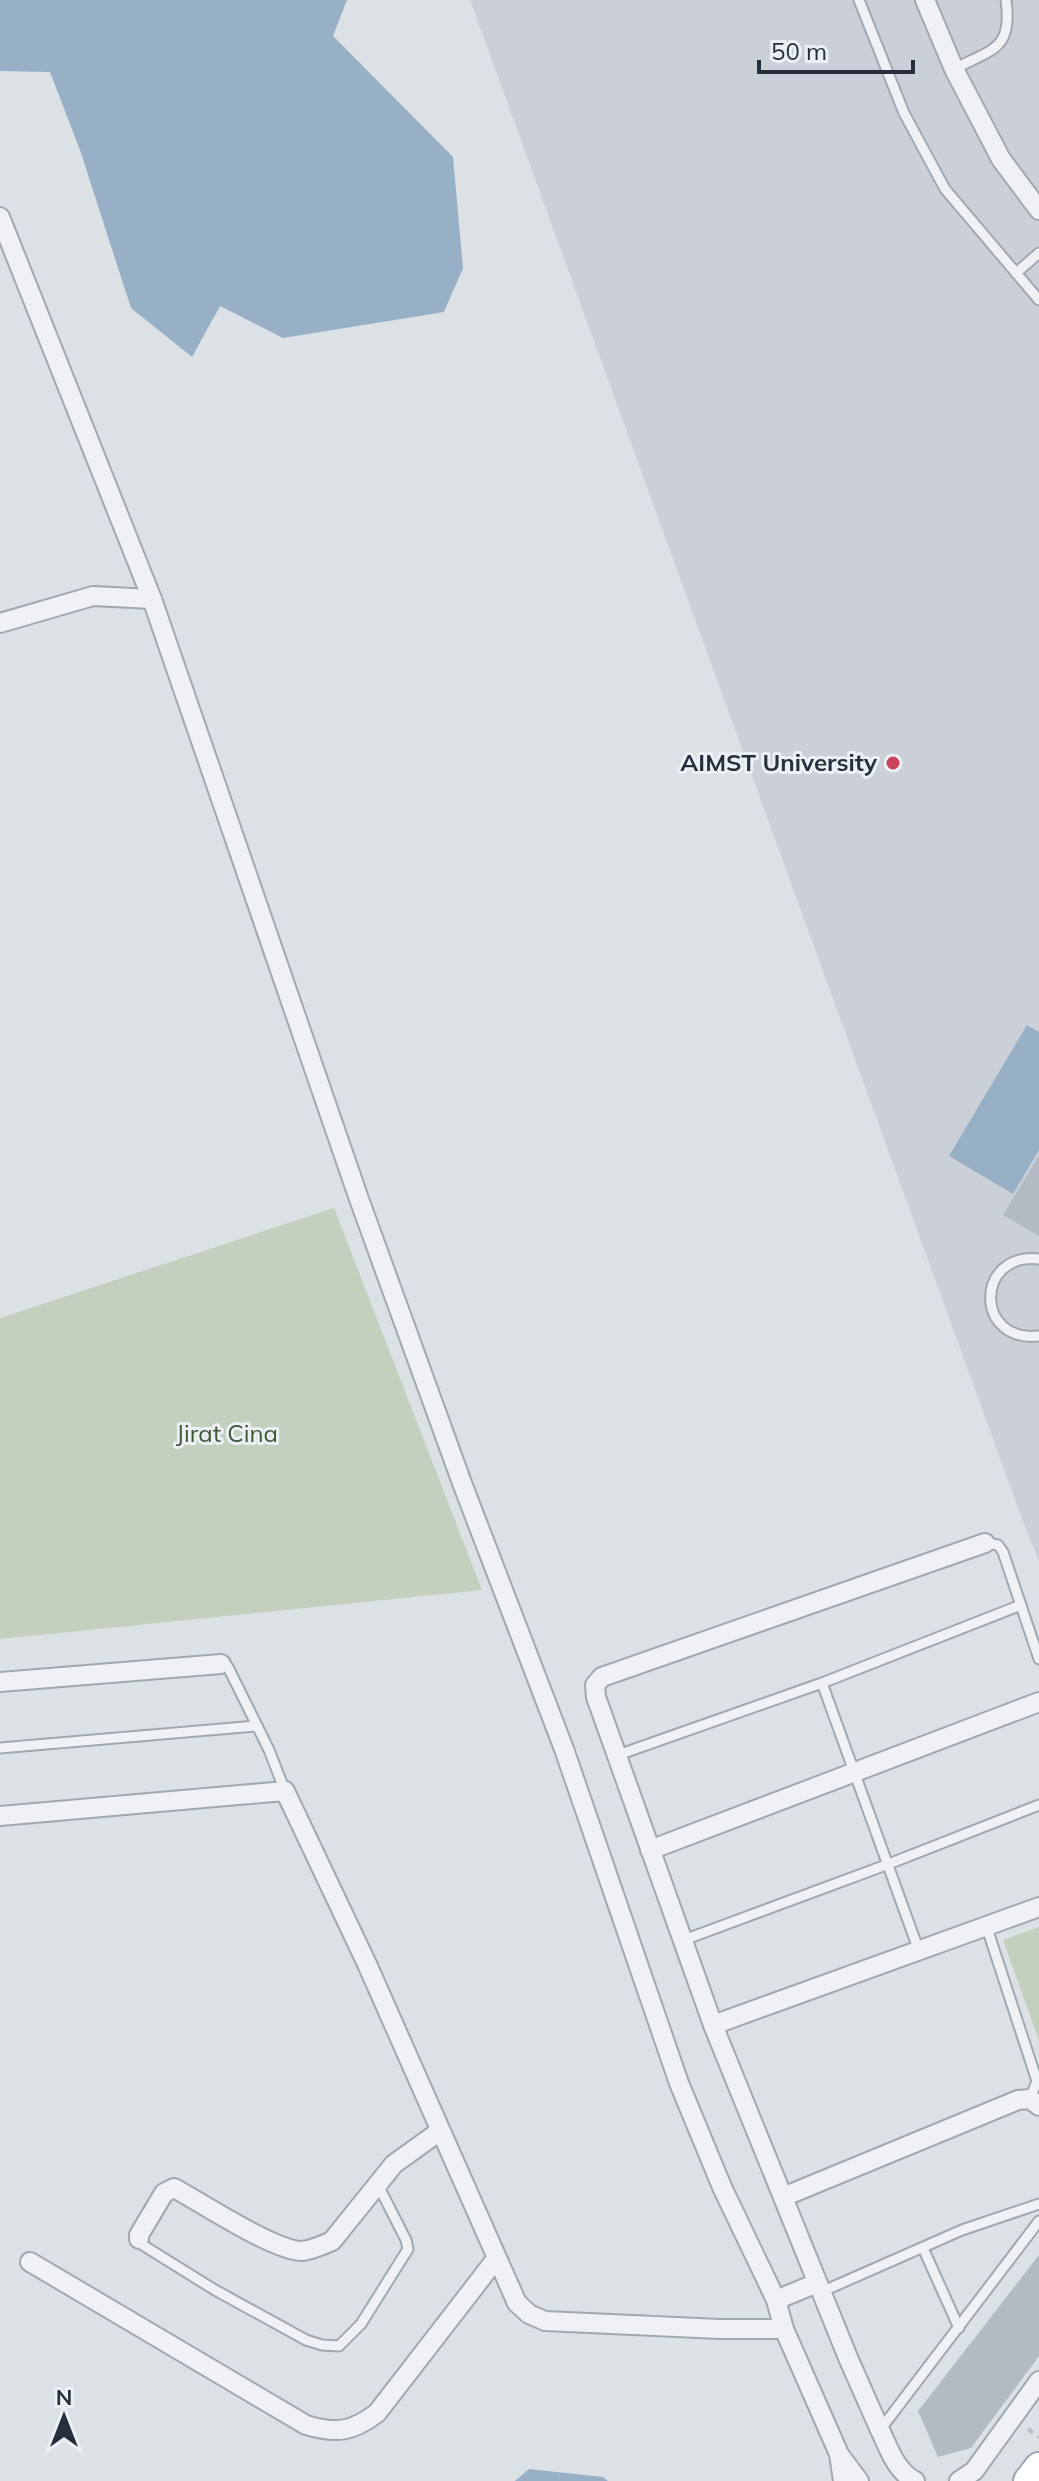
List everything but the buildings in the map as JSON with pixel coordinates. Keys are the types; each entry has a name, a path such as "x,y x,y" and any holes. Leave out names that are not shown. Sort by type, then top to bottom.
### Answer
{"main road":[{"path":"1028,2481 1039,2467"}],"street":[{"path":"925,0 954,69 1001,159 1039,210"},
{"path":"0,217 152,599 359,1199 462,1483 564,1749 679,2083 722,2187 776,2300 784,2329 839,2454 859,2481"},
{"path":"0,623 93,596 152,599"},
{"path":"915,2481 906,2477 897,2465 880,2430 713,2025 596,1697 595,1685 602,1677 985,1543"},
{"path":"0,1682 221,1664"},
{"path":"650,1850 1039,1702"},
{"path":"0,1816 285,1791 379,1989 517,2303 529,2314 545,2321 784,2329"},
{"path":"713,2025 1039,1907"},
{"path":"783,2197 1018,2100 1034,2102"},
{"path":"139,2239 164,2193 174,2188 270,2242 303,2251 332,2241 377,2183 404,2155 440,2131"},
{"path":"30,2262 306,2425 342,2431 361,2425 377,2413 496,2259"},
{"path":"776,2300 819,2287"},
{"path":"959,2481 974,2471 1039,2381"},
{"path":"839,2454 843,2481"}],"lane":[{"path":"859,0 904,113 945,189 1039,300"},
{"path":"954,69 999,45 1007,32 1006,0"},
{"path":"1016,273 1039,253"},
{"path":"1039,1259 1023,1258 999,1271 992,1283 990,1296 996,1319 1005,1329 1016,1335 1039,1336"},
{"path":"985,1543 995,1543 1003,1552 1039,1659"},
{"path":"618,1755 822,1683 1021,1605"},
{"path":"221,1664 228,1667 285,1791"},
{"path":"822,1683 919,1951"},
{"path":"0,1748 257,1726"},
{"path":"681,1941 1039,1805"},
{"path":"986,1925 1037,2081 1034,2102"},
{"path":"139,2239 141,2244 215,2290 306,2340 339,2346 361,2324 408,2249 377,2183"},
{"path":"819,2287 962,2230 1039,2204"},
{"path":"880,2430 1039,2221"},
{"path":"923,2248 959,2328"}],"shaded area":[{"name":"AIMST University","path":"470,0 1039,0 1039,1561 1025,1527"}],"green space":[{"name":"Jirat Cina","path":"334,1208 482,1590 0,1639 0,1318"},
{"path":"1039,1927 1039,2041 1003,1940"}],"water":[{"path":"0,0 347,0 333,36 453,157 463,268 444,312 283,338 220,306 192,357 131,308 80,150 50,72 0,71"},
{"path":"1027,1025 1039,1032 1039,1150 1013,1194 949,1156"},
{"path":"529,2469 603,2477 608,2481 515,2481"}],"place":[{"name":"AIMST University","path":"893,763"}]}
